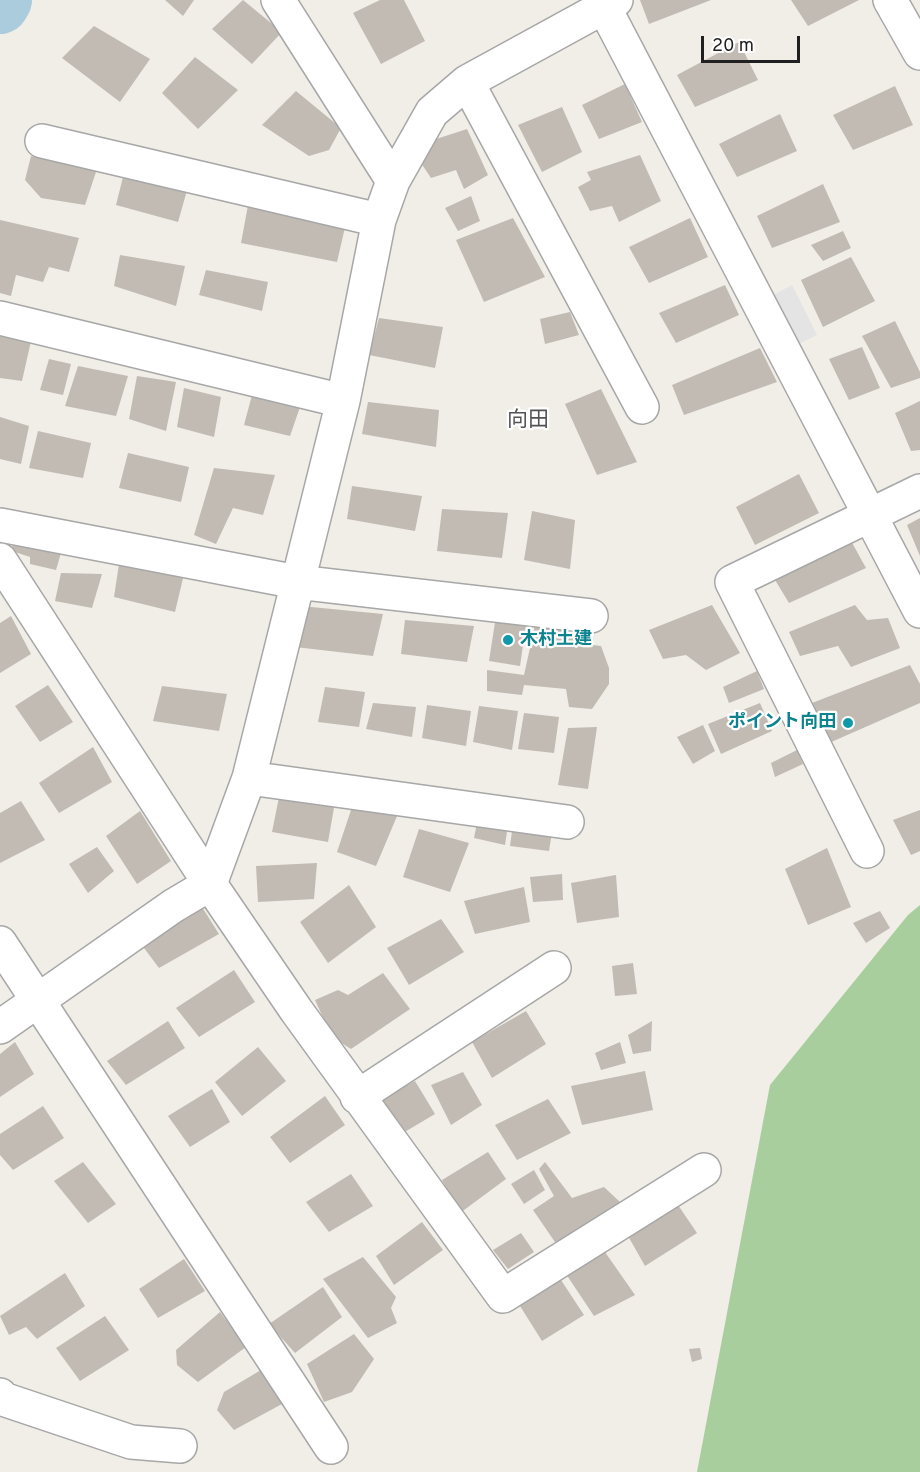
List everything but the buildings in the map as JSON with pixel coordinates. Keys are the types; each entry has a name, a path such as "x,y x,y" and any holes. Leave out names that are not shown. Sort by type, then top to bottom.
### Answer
{"street":[{"path":"278,0 393,181"},
{"path":"890,0 920,53"},
{"path":"0,1027 173,906 210,884 249,778 343,401 379,220 393,181 432,112 467,82 607,2 868,514 920,611"},
{"path":"467,82 642,407"},
{"path":"42,141 379,220"},
{"path":"0,318 343,401"},
{"path":"867,850 732,582 868,514 920,491"},
{"path":"0,525 297,582 591,616"},
{"path":"0,560 210,884 357,1097 503,1296 704,1170"},
{"path":"249,778 567,822"},
{"path":"0,943 331,1447"},
{"path":"357,1097 555,968"},
{"path":"0,1395 3,1399 131,1442 180,1446"}],"green space":[{"path":"920,905 920,1472 697,1472 770,1085 908,915"}],"shaded area":[{"path":"792,285 817,335 797,345 771,296"}],"waterway":[{"path":"0,5 3,0"}],"place":[{"name":"木村土建","path":"508,640"},
{"name":"ポイント向田","path":"848,723"}],"district":[{"name":"向田","path":"528,422"}]}
